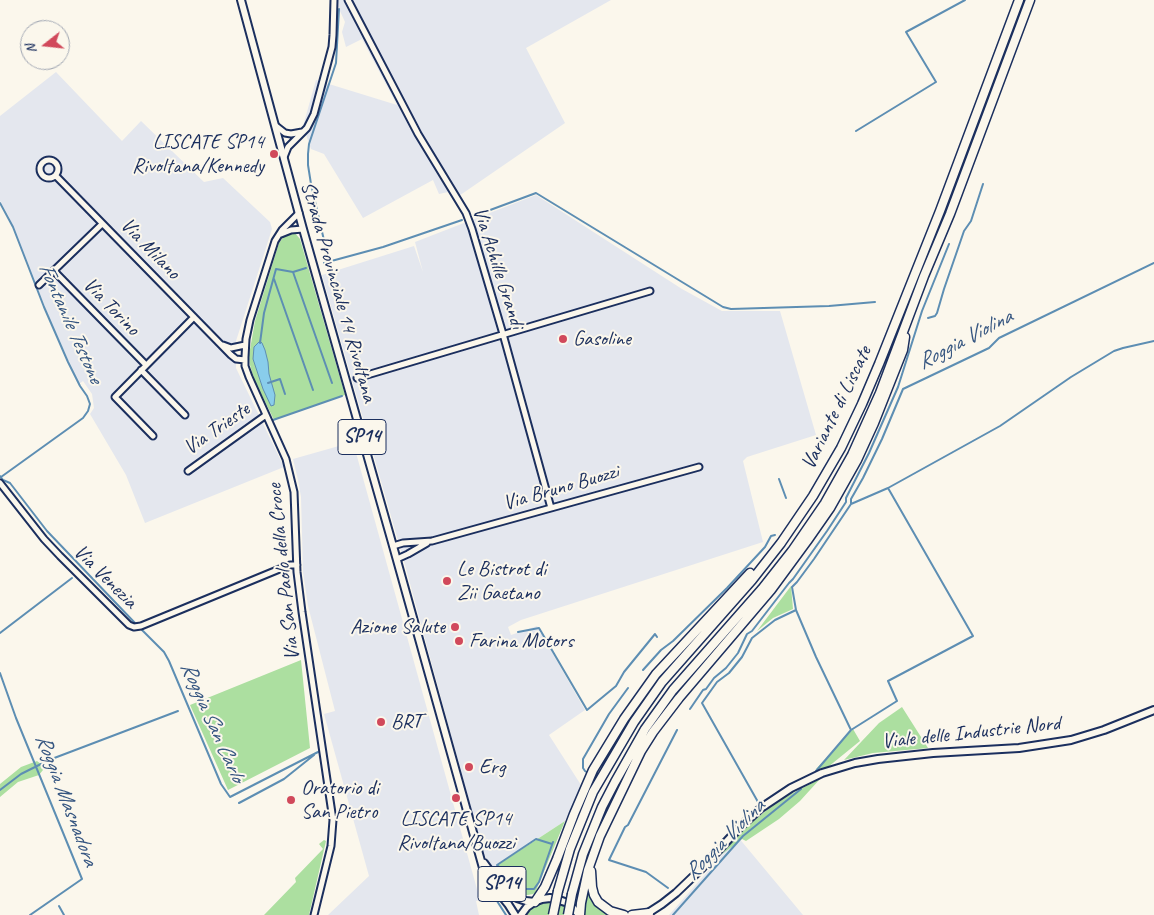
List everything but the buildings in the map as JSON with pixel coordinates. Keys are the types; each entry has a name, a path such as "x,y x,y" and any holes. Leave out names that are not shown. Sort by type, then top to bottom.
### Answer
{"highway":[{"name":"Variante di Liscate","path":"553,915 570,849 582,817 598,782 624,738 662,682 752,580 781,543 813,496 843,444 886,348 940,211 1019,0"},
{"name":"Variante di Liscate","path":"568,915 583,854 595,823 635,745 667,697 774,574 803,536 825,503 852,455 869,419 908,320 1030,0"},
{"path":"579,915 588,870 605,826 641,752 653,732 683,693 771,590 830,508 857,460 885,398 903,350 908,320"},
{"path":"535,902 545,887 558,859 574,814 594,770 624,719 656,674 771,550 843,444"},
{"path":"605,826 592,870 592,887 596,899 604,907 624,915"},
{"path":"632,915 648,914"}],"main road":[{"name":"Strada Provinciale 14 Rivoltana","path":"241,0 303,229 478,853 489,880 515,915"},
{"name":"Viale delle Industrie Nord","path":"648,914 669,899 695,875 741,826 761,808 791,788 819,774 852,763 878,759 933,753 1019,748 1071,740 1104,730 1154,710"},
{"name":"Strada Provinciale 14 Rivoltana","path":"478,853 492,874 515,896 522,900 535,902"},
{"path":"521,915 527,907 547,898 560,900 572,906 579,915"}],"street":[{"path":"284,158 288,147 309,125 314,114 330,53 333,35 334,0"},
{"name":"Via Achille Grandi","path":"348,0 418,134 466,213 503,334 551,508"},
{"path":"275,125 282,132 288,134 304,131"},
{"name":"Via Milano","path":"56,176 232,356 245,360"},
{"name":"Via San Paolo della Croce","path":"299,213 275,241 250,320 245,345 245,360 249,378 286,459 295,503 297,565 302,612 333,820 332,841 314,915"},
{"path":"39,285 102,224"},
{"path":"278,236 289,230 303,229"},
{"name":"Via Torino","path":"54,271 146,365"},
{"path":"357,378 650,291"},
{"path":"153,436 115,397 194,316"},
{"path":"221,344 230,348 245,345"},
{"path":"141,370 185,415"},
{"name":"Via Trieste","path":"188,471 266,415"},
{"name":"Via Bruno Buozzi","path":"393,546 403,543 432,541 699,467"},
{"name":"Via Venezia","path":"0,483 44,539 129,625 134,627 141,626 282,568 297,565"},
{"name":"Via Bruno Buozzi","path":"397,559 432,541"}],"shaded area":[{"path":"335,0 611,0 526,48 565,123 453,200 448,192 439,194 433,180 363,218 324,154 311,149 303,126 316,80 397,105 362,39 346,47 342,32 345,22"},
{"path":"56,72 122,141 141,121 204,182 223,178 270,222 272,229 236,341 236,368 284,467 145,523 126,475 90,414 94,408 92,394 83,381 79,384 50,320 8,215 0,201 0,116"},
{"path":"536,195 682,289 722,311 780,311 816,435 747,457 743,461 763,542 521,620 508,627 511,635 537,626 585,710 549,735 581,785 565,821 493,868 483,853 405,565 322,275 414,246 423,272 415,242"},
{"path":"353,442 480,900 476,901 479,915 328,915 369,876 324,714 335,711 308,606 303,572 301,497 293,459"},
{"path":"738,837 803,915 669,915"}],"green space":[{"path":"289,232 295,233 300,239 345,395 274,420 254,379 249,355 255,321 279,243"},
{"path":"791,586 793,609 773,618 757,631"},
{"path":"301,660 310,748 228,790 190,705"},
{"path":"902,707 928,748 873,753 844,760 879,723"},
{"path":"853,729 860,741 828,767 819,771 816,769"},
{"path":"37,761 41,764 43,770 39,775 18,782 0,797 0,784 21,767"},
{"path":"820,779 800,801 779,819 746,841 742,839 721,855 744,829 767,810 791,794"},
{"path":"565,821 535,893 520,895 493,868"},
{"path":"324,840 326,841 309,915 264,915 296,882 295,878 323,849 319,844"},
{"path":"588,881 596,904 612,915 584,915 583,910"},
{"path":"549,902 563,905 574,915 525,915 536,906"}],"water":[{"path":"260,341 265,350 275,395 274,405 271,406 253,359 254,347"}],"waterway":[{"path":"856,131 936,82 906,32 965,0"},
{"path":"329,262 311,184 308,154 309,144 336,63 339,9"},
{"path":"928,318 935,316 937,313 964,231 971,221 983,184"},
{"path":"474,216 536,193 723,307 731,309 829,306 875,302"},
{"name":"Fontanile Testone","path":"0,203 13,227 68,362 90,404 83,418 1,477"},
{"path":"324,263 383,247 462,220"},
{"path":"690,709 703,690 726,668 738,653 747,634 752,631 793,579 846,502 846,498 869,453 898,387 922,311 949,244"},
{"name":"Roggia Violina","path":"851,730 796,610 792,587 814,559 851,504 851,499 882,439 903,389 989,348 999,338 1154,263"},
{"path":"260,343 264,313 276,269 293,272 306,268"},
{"path":"293,272 332,383"},
{"path":"274,279 313,390"},
{"name":"Roggia Violina","path":"851,504 888,488 1000,426 1071,377 1114,351 1154,341"},
{"path":"268,383 280,379 285,394"},
{"path":"273,420 342,396"},
{"name":"Roggia San Carlo","path":"0,476 3,480 10,483 47,531 135,623"},
{"path":"779,479 786,498"},
{"name":"Roggia Violina","path":"816,771 851,730 897,701 888,681 973,636 888,488"},
{"path":"643,670 661,650 673,641 727,588 765,547 771,536 775,535"},
{"name":"Roggia Masnadora","path":"0,633 72,578"},
{"path":"758,802 702,703 717,682 729,673 742,657 752,638 775,620 796,610"},
{"path":"518,632 539,628 587,710 616,686 624,672 655,634 657,637"},
{"name":"Roggia San Carlo","path":"142,630 164,652 169,661 221,784 230,797 318,752"},
{"name":"Roggia Masnadora","path":"0,673 16,718 82,879 30,915"},
{"path":"588,773 583,768 583,759 609,714 628,688"},
{"path":"0,790 21,774 49,760 178,711"},
{"path":"668,888 646,872 609,860 677,730"},
{"path":"239,803 284,779 314,755"},
{"name":"Roggia Violina","path":"673,915 743,836 801,789"},
{"path":"552,844 536,839 497,865 524,889 534,889 539,882 553,842"},
{"path":"479,873 506,915"},
{"path":"59,906 64,915"}],"place":[{"name":"LISCATE SP14 Rivoltana/Kennedy","path":"274,154"},
{"name":"Gasoline","path":"563,339"},
{"name":"Le Bistrot di Zii Gaetano","path":"447,581"},
{"name":"Azione Salute","path":"455,627"},
{"name":"Farina Motors","path":"459,641"},
{"name":"BRT","path":"381,722"},
{"name":"Erg","path":"469,767"},
{"name":"LISCATE SP14 Rivoltana/Buozzi","path":"456,798"},
{"name":"Oratorio di San Pietro","path":"291,800"}]}
